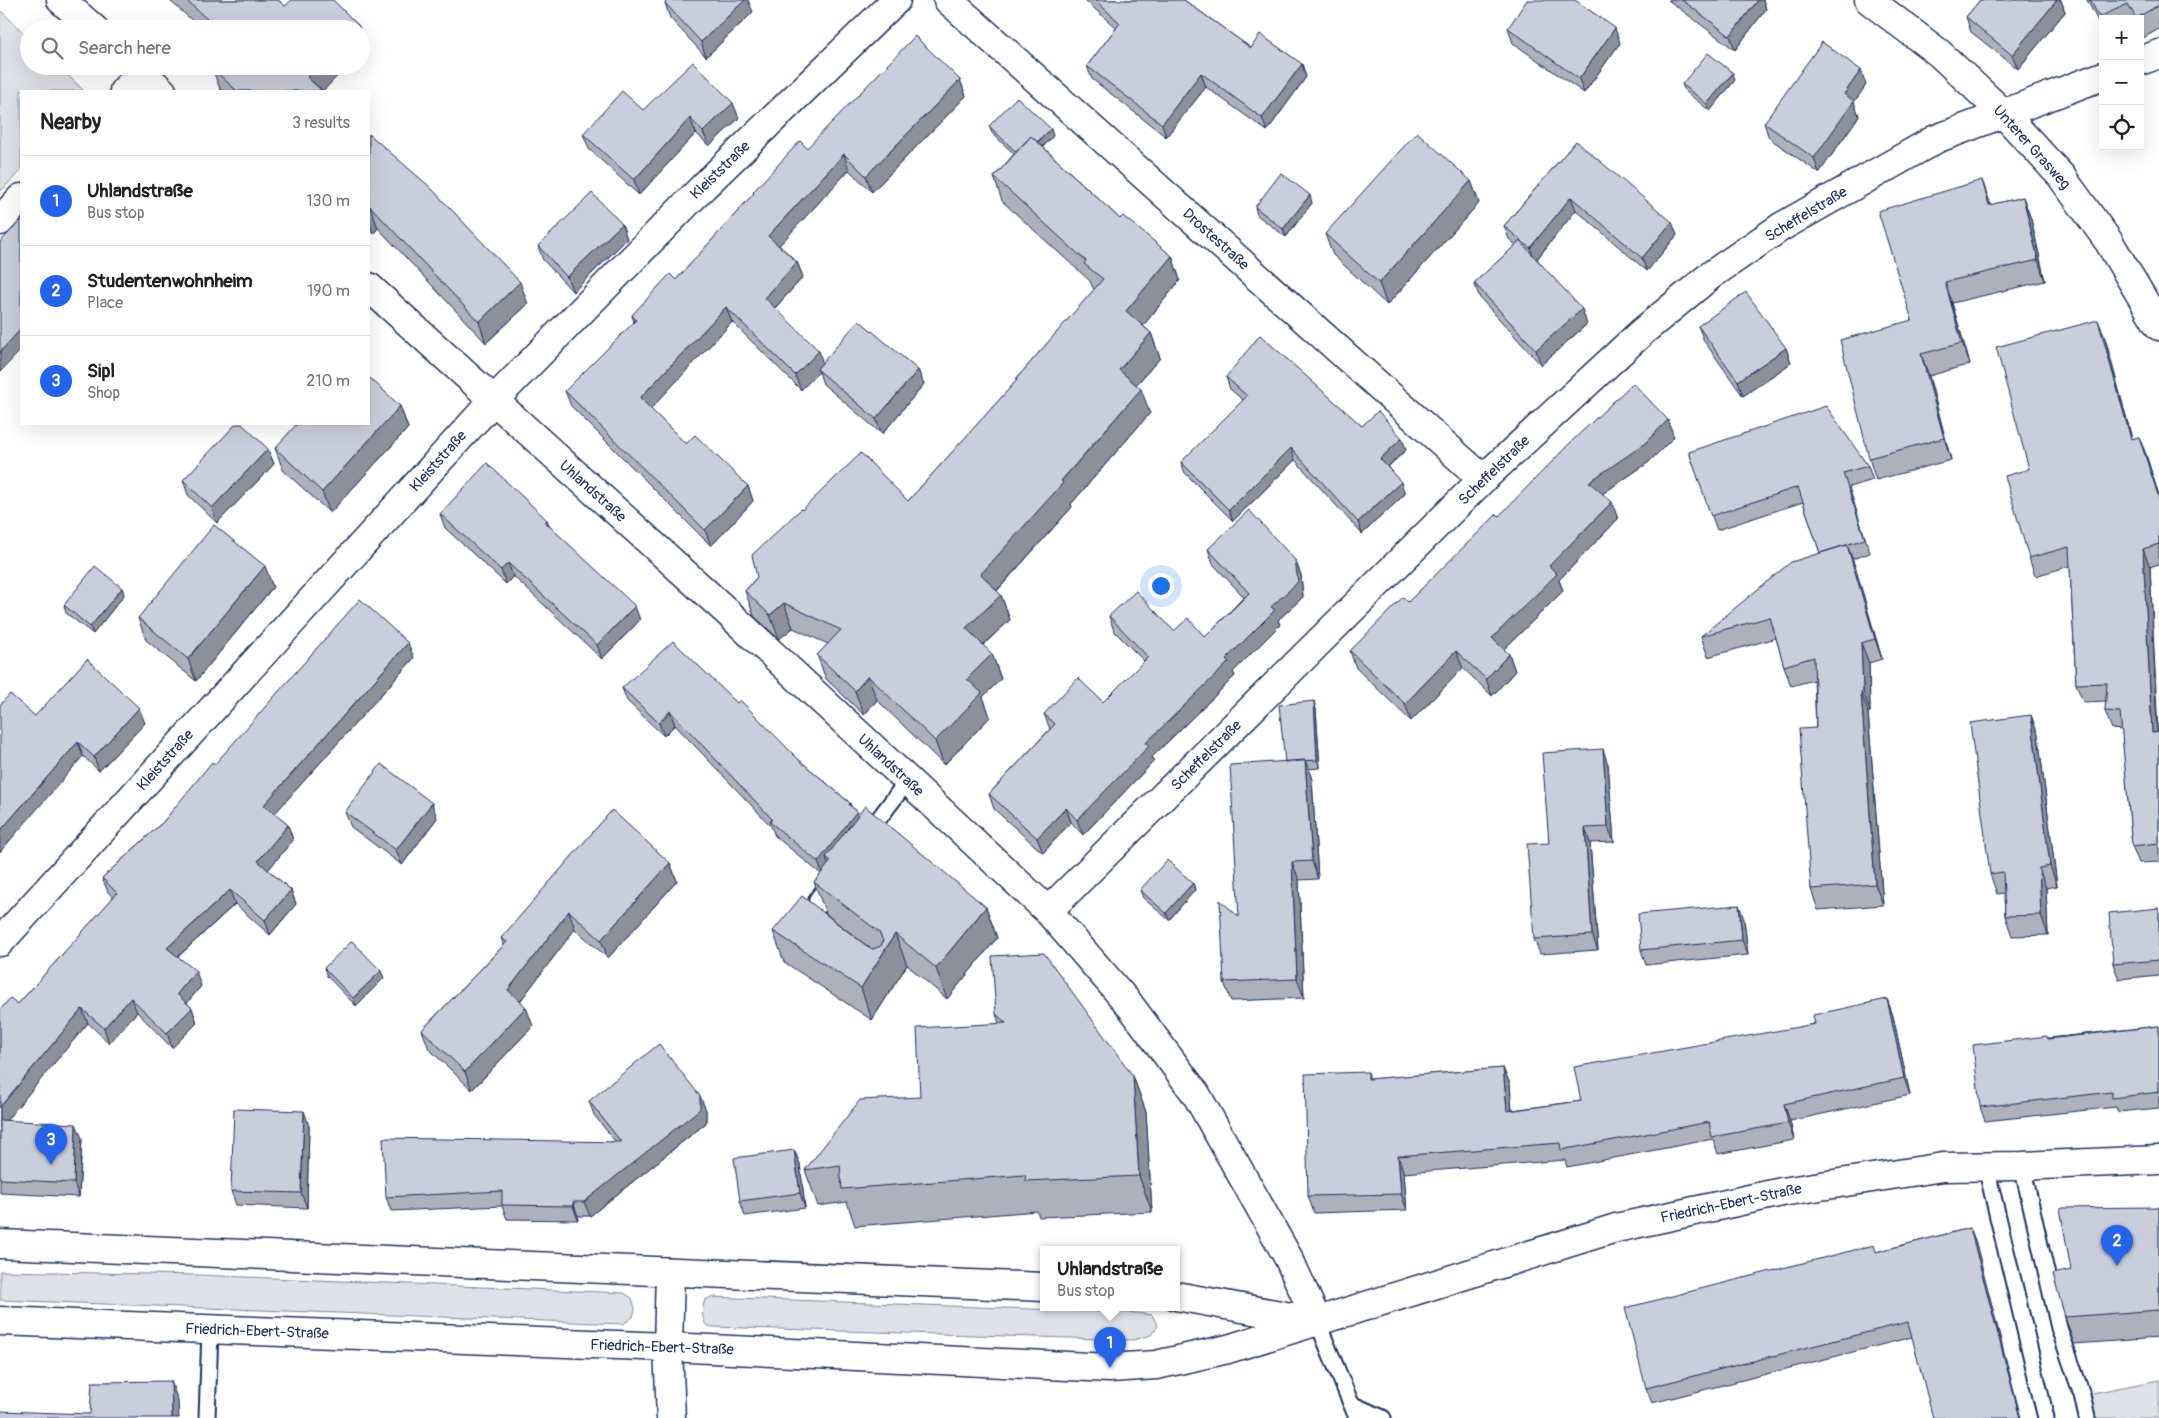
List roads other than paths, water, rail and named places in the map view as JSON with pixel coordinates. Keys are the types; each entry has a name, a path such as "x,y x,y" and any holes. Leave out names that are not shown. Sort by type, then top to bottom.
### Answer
{"street":[{"path":"61,0 84,20"},
{"name":"Kleiststraße","path":"0,942 493,401 704,186 896,0"},
{"name":"Drostestraße","path":"948,0 1483,479"},
{"name":"Unterer Grasweg","path":"1870,0 1939,54 2003,113 2061,176 2109,242 2159,326"},
{"path":"2144,60 2159,54"},
{"path":"134,77 160,90"},
{"name":"Scheffelstraße","path":"1048,911 1483,479 1642,332 1711,275 1781,227 1936,139 2099,77"},
{"path":"0,221 20,199"},
{"name":"Uhlandstraße","path":"370,288 725,610 1048,911 1128,1004 1196,1094 1289,1259 1317,1321"},
{"name":"Friedrich-Ebert-Straße","path":"0,1321 668,1347 1110,1368 1156,1365 1228,1349 1616,1228 1782,1192 1943,1167 2022,1166 2159,1160"},
{"path":"0,1244 1040,1287"},
{"path":"670,1272 668,1347 671,1418"},
{"name":"Friedrich-Ebert-Straße","path":"1180,1297 1317,1321"}],"lane":[{"path":"859,844 908,780"},
{"path":"839,936 816,918 817,899 841,868"},
{"path":"2022,1166 2059,1328 2082,1394 2087,1418"},
{"path":"1986,1167 2046,1418"},
{"path":"1317,1321 1357,1418"},
{"path":"207,1418 210,1330"},
{"path":"1351,1404 1383,1418"}],"place":[{"name":"Sipl","path":"51,1165"},
{"name":"Studentenwohnheim","path":"2117,1266"},
{"name":"Uhlandstraße","path":"1110,1368"}]}
